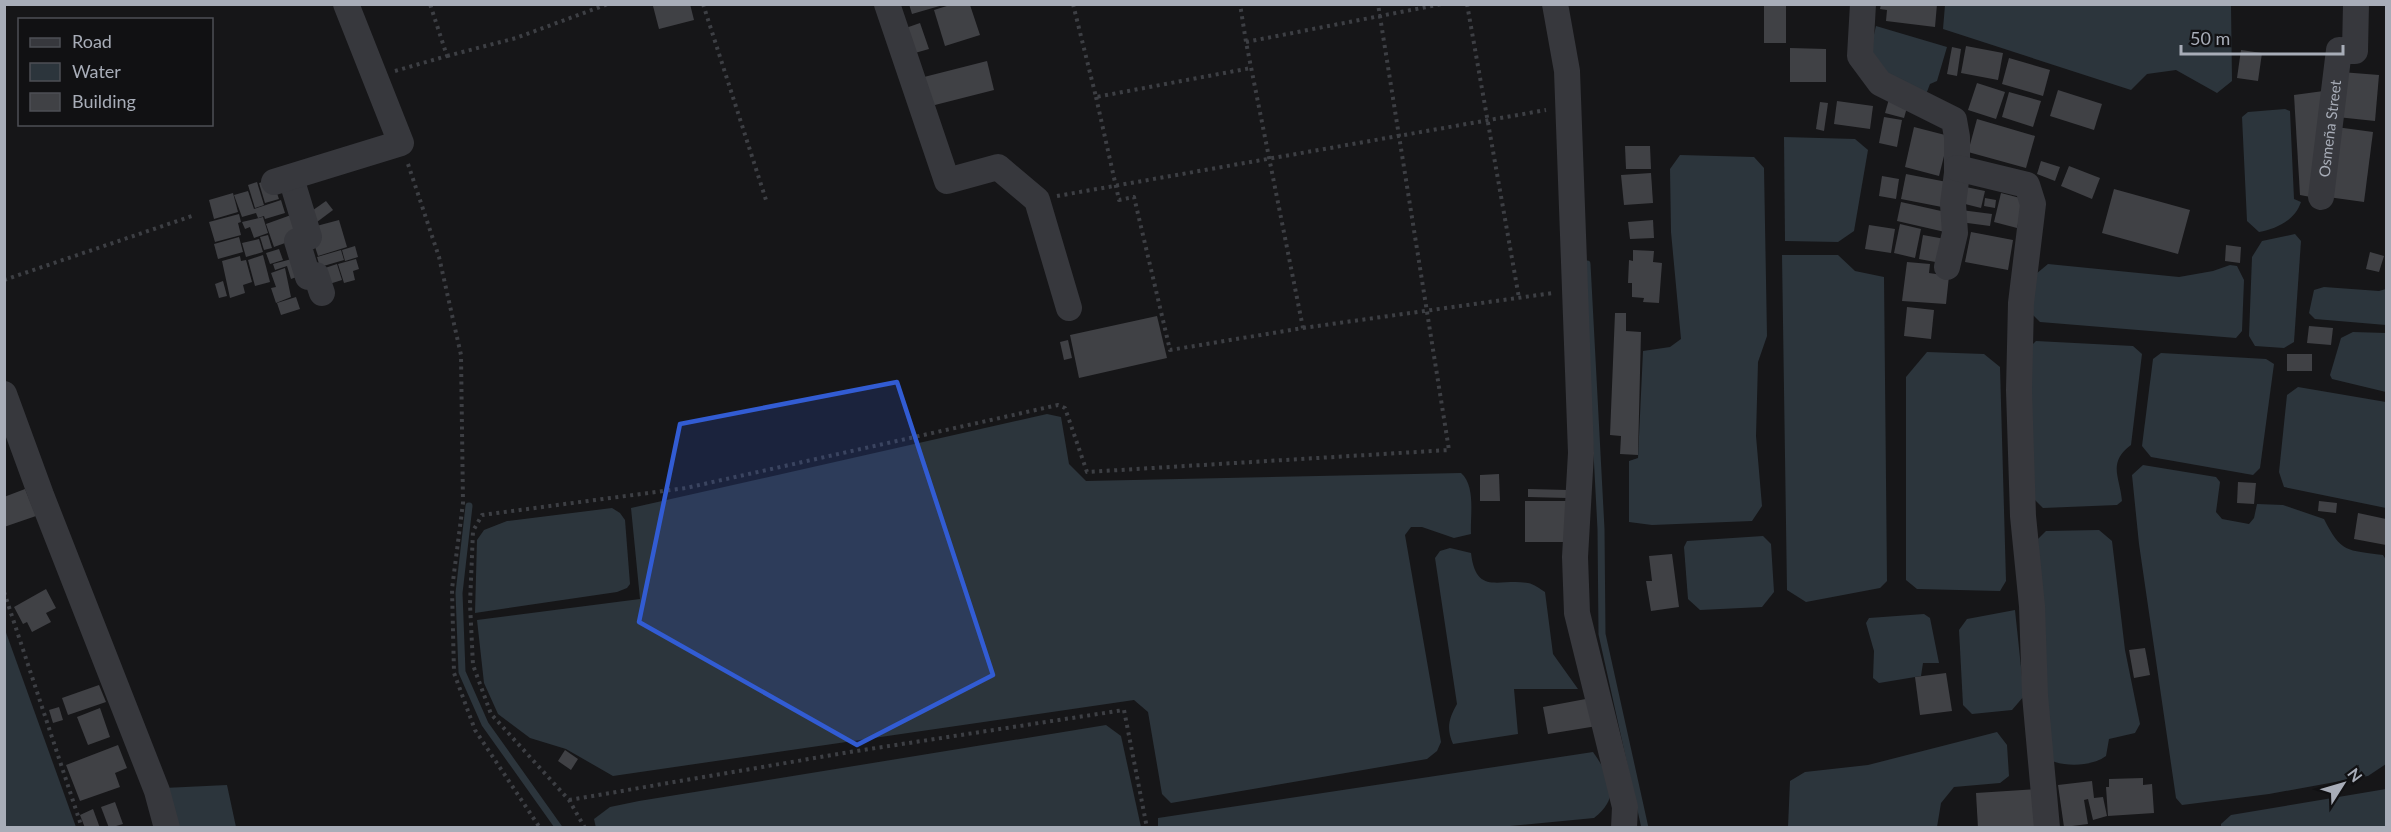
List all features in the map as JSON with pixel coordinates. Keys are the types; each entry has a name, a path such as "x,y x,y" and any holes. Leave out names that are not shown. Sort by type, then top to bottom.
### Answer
{"street":[{"path":"322,293 316,275 308,277 297,241 309,237 282,180 401,143 346,4"},
{"path":"887,4 947,181 998,167 1037,200 1069,308"},
{"path":"1555,4 1567,71 1581,453 1575,557 1577,613 1625,807 1624,828"},
{"path":"1863,4 1860,56 1880,83 1954,120 1957,137 1957,168 1953,204 1955,233 1947,267"},
{"name":"Osmeña Street","path":"2321,197 2340,50 2355,51 2356,4"},
{"path":"1957,168 2026,185 2033,204 2021,303 2019,390 2023,516 2032,606 2035,695 2047,828"},
{"path":"4,394 157,791 166,828"}],"path":[{"path":"430,4 447,56"},
{"path":"375,77 516,38 608,4"},
{"path":"703,4 766,200"},
{"path":"1073,4 1119,200 1134,197 1170,350 1304,328 1574,290"},
{"path":"1240,4 1304,328"},
{"path":"585,828 569,800 491,714 473,665 470,604 473,531 482,515 686,488 1058,405 1065,408 1087,472 1449,450 1378,4"},
{"path":"1246,42 1442,4"},
{"path":"1467,4 1519,298"},
{"path":"1096,97 1251,68"},
{"path":"1037,200 1568,106"},
{"path":"401,143 439,257 461,355 463,502 452,589 454,673 475,730 540,828"},
{"path":"4,280 195,215"},
{"path":"4,592 82,828"},
{"path":"569,800 850,752 1124,710 1147,828"}],"highlighted area":[{"path":"897,382 993,675 857,745 639,622 680,424"}],"water":[{"path":"1945,5 2231,5 2232,81 2217,93 2176,70 2147,74 2131,90 1943,29"},
{"path":"1876,26 1947,47 1937,81 1930,84 1925,97 1884,74 1869,56"},
{"path":"2285,109 2290,111 2294,199 2301,202 2290,219 2272,229 2259,232 2247,221 2242,117 2248,112"},
{"path":"1784,137 1855,139 1868,150 1854,231 1838,242 1785,241"},
{"path":"1680,155 1754,157 1764,168 1767,336 1758,362 1756,436 1762,506 1752,521 1652,525 1629,522 1629,461 1638,458 1643,351 1670,347 1681,339 1671,232 1670,169"},
{"path":"2295,234 2301,241 2294,342 2284,348 2255,346 2249,336 2252,257 2262,241"},
{"path":"1782,255 1838,255 1855,271 1884,277 1887,581 1880,588 1806,602 1787,590"},
{"path":"2048,264 2179,277 2213,271 2230,265 2237,266 2244,280 2242,331 2236,338 2040,322 2031,313 2036,274"},
{"path":"2324,287 2379,291 2386,289 2386,325 2315,319 2309,313 2314,290"},
{"path":"2353,332 2386,333 2386,392 2332,379 2330,375 2341,338"},
{"path":"2036,341 2133,346 2142,354 2131,445 2119,458 2117,464 2122,501 2117,505 2043,508 2034,499 2027,350"},
{"path":"1927,352 1984,354 2000,367 2006,581 2000,591 1917,589 1906,580 1906,377"},
{"path":"2161,353 2266,359 2274,364 2260,468 2253,475 2151,457 2142,446 2153,359"},
{"path":"2298,387 2386,402 2386,508 2284,487 2279,472 2287,395"},
{"path":"1047,414 1061,417 1069,464 1086,481 1461,473 1469,485 1471,534 1454,538 1422,527 1411,527 1405,535 1441,742 1437,751 1427,759 1171,803 1162,794 1148,712 1134,700 613,776 566,749 530,738 498,714 484,683 477,620 640,599 631,508"},
{"path":"2143,465 2216,477 2220,482 2216,512 2222,519 2249,524 2254,518 2257,504 2283,505 2324,519 2335,538 2346,548 2383,555 2386,560 2386,764 2368,776 2269,794 2182,805 2176,798 2139,544 2132,475"},
{"path":"612,508 625,520 630,584 627,588 617,592 475,613 477,540 484,530 507,521"},
{"path":"2099,530 2112,541 2125,650 2140,724 2135,733 2109,739 2106,756 2100,760 2077,765 2054,762 2047,759 2038,539 2046,531"},
{"path":"1763,536 1771,544 1774,592 1762,607 1700,610 1688,599 1684,547 1687,541"},
{"path":"1450,548 1471,553 1478,575 1484,580 1499,583 1528,583 1545,592 1553,654 1578,689 1514,689 1518,734 1453,744 1449,723 1457,704 1435,558 1440,551"},
{"path":"2015,610 2024,696 2012,710 1972,714 1963,705 1959,630 1967,619"},
{"path":"1924,614 1930,618 1939,663 1923,663 1921,676 1879,683 1873,678 1874,651 1866,623 1869,618"},
{"path":"4,627 76,827 5,827"},
{"path":"1106,725 1121,736 1141,827 596,828 594,819 610,807 639,801"},
{"path":"1997,732 2007,745 2009,776 2000,783 1954,787 1941,803 1937,827 1788,827 1790,781 1805,772 1868,765"},
{"path":"1593,752 1610,786 1608,802 1594,818 1499,827 1158,828 1158,818"},
{"path":"227,785 236,827 176,827 164,788"},
{"path":"2386,789 2386,827 2221,827 2221,824 2231,815"}],"building":[{"path":"690,4 694,20 659,29 653,6"},
{"path":"909,4 943,4 943,5 912,14"},
{"path":"1764,4 1786,4 1786,43 1764,43"},
{"path":"1881,4 1937,4 1935,27 1886,21 1887,10 1880,9"},
{"path":"950,5 970,5 980,35 945,46 934,10"},
{"path":"920,23 929,49 908,55 900,30"},
{"path":"1966,46 2003,53 1998,80 1961,73"},
{"path":"1952,47 1961,49 1957,76 1947,74"},
{"path":"1790,48 1826,49 1826,82 1790,82"},
{"path":"2241,50 2262,53 2258,81 2237,78"},
{"path":"2009,58 2050,70 2043,96 2002,84"},
{"path":"987,61 994,90 931,106 924,77"},
{"path":"2341,72 2379,75 2375,121 2337,117"},
{"path":"1977,83 2005,92 1996,119 1968,110"},
{"path":"2058,90 2102,104 2094,130 2050,116"},
{"path":"2331,90 2316,198 2300,195 2294,95"},
{"path":"2009,92 2041,101 2033,127 2002,117"},
{"path":"1889,99 1908,104 1904,118 1885,113"},
{"path":"1837,101 1873,106 1870,129 1834,124"},
{"path":"1820,102 1828,103 1824,131 1816,129"},
{"path":"1884,117 1902,120 1897,147 1879,143"},
{"path":"1977,119 2035,136 2026,168 1968,152"},
{"path":"1914,127 1949,136 1939,176 1905,167"},
{"path":"2336,127 2373,132 2364,202 2328,197"},
{"path":"1625,146 1650,146 1651,169 1626,169"},
{"path":"2041,161 2060,167 2055,181 2037,174"},
{"path":"2069,166 2100,178 2092,199 2061,186"},
{"path":"1651,173 1653,203 1624,205 1621,175"},
{"path":"1906,174 1952,183 1947,208 1901,199"},
{"path":"1882,176 1899,179 1896,199 1879,196"},
{"path":"272,179 279,199 265,203 259,183"},
{"path":"257,182 264,205 255,208 248,185"},
{"path":"1961,186 1985,191 1981,208 1957,202"},
{"path":"2114,189 2190,210 2178,254 2102,233"},
{"path":"248,191 254,209 281,200 285,213 265,219 264,216 258,218 256,213 242,217 234,195"},
{"path":"233,193 238,212 214,219 209,200"},
{"path":"2001,193 2024,199 2017,228 1994,222"},
{"path":"1985,198 1996,200 1995,208 1984,206"},
{"path":"326,201 333,210 313,225 306,215"},
{"path":"1901,202 1950,213 1945,232 1897,221"},
{"path":"1961,210 1992,214 1990,226 1960,222"},
{"path":"239,214 241,222 238,223 241,235 215,242 209,222"},
{"path":"291,215 299,238 274,247 266,224"},
{"path":"263,217 268,233 254,238 250,227 245,229 242,222"},
{"path":"339,220 347,247 318,256 309,228"},
{"path":"1653,220 1654,238 1630,239 1628,222"},
{"path":"1900,224 1921,229 1915,258 1894,253"},
{"path":"1869,225 1895,229 1891,253 1865,249"},
{"path":"1971,232 2013,240 2008,270 1965,262"},
{"path":"268,235 272,248 264,250 260,237"},
{"path":"1923,235 1945,239 1941,263 1919,259"},
{"path":"239,237 243,252 218,259 214,244"},
{"path":"259,239 263,252 246,257 242,243"},
{"path":"2226,245 2241,247 2240,263 2225,261"},
{"path":"355,246 358,257 345,261 342,250"},
{"path":"279,249 283,260 270,264 266,253"},
{"path":"341,250 344,260 320,267 317,257"},
{"path":"1633,250 1654,251 1653,262 1662,263 1659,303 1643,302 1644,298 1632,297 1632,283 1628,283 1629,260 1633,261"},
{"path":"2370,252 2384,256 2379,272 2366,269"},
{"path":"263,255 270,282 255,286 248,260"},
{"path":"240,256 241,261 246,260 252,282 243,285 245,293 230,298 222,261"},
{"path":"299,257 305,274 291,279 287,266 275,270 273,264"},
{"path":"356,259 359,269 353,271 355,280 344,283 338,264"},
{"path":"1907,262 1930,264 1929,273 1949,276 1946,304 1902,301"},
{"path":"337,264 342,280 323,286 319,270"},
{"path":"285,268 291,297 276,303 271,288 276,287 271,273"},
{"path":"223,281 227,296 219,298 215,284"},
{"path":"296,297 300,309 281,315 277,303"},
{"path":"1907,307 1934,310 1931,339 1904,336"},
{"path":"1615,313 1626,313 1626,331 1641,332 1638,455 1620,454 1621,436 1610,435"},
{"path":"1157,316 1167,358 1079,378 1070,335"},
{"path":"2309,326 2333,328 2331,345 2307,343"},
{"path":"1068,340 1072,358 1064,360 1060,342"},
{"path":"2287,354 2312,354 2312,371 2287,371"},
{"path":"1499,474 1500,501 1480,501 1480,475"},
{"path":"2238,482 2256,483 2254,504 2237,503"},
{"path":"25,489 36,516 4,527 4,497"},
{"path":"1528,489 1568,490 1568,498 1528,497"},
{"path":"1525,501 1567,501 1566,542 1525,542"},
{"path":"2319,501 2337,503 2336,513 2318,511"},
{"path":"2358,513 2386,519 2386,545 2354,539"},
{"path":"1672,554 1679,607 1651,611 1646,581 1652,581 1649,556"},
{"path":"46,589 56,608 46,613 51,622 32,632 27,622 23,624 14,607"},
{"path":"2145,648 2150,675 2134,678 2129,650"},
{"path":"1946,673 1952,711 1920,715 1915,677"},
{"path":"99,685 106,702 68,715 62,698"},
{"path":"1591,698 1597,726 1548,734 1543,707"},
{"path":"59,707 63,720 53,723 49,710"},
{"path":"100,708 110,737 88,745 77,717"},
{"path":"118,745 127,768 115,773 120,787 80,801 66,765"},
{"path":"565,750 578,759 571,770 558,761"},
{"path":"2143,778 2143,785 2152,784 2154,813 2108,816 2106,787 2109,787 2109,779"},
{"path":"2092,781 2094,798 2103,797 2107,816 2093,820 2088,799 2084,800 2088,824 2064,827 2058,785"},
{"path":"2037,789 2040,828 1978,828 1976,793"},
{"path":"115,802 123,824 109,828 101,807"},
{"path":"93,809 100,828 85,828 80,815"}],"waterway":[{"path":"1587,264 1601,529 1602,634 1645,828"},
{"path":"469,506 459,593 462,672 485,724 559,828"}]}
